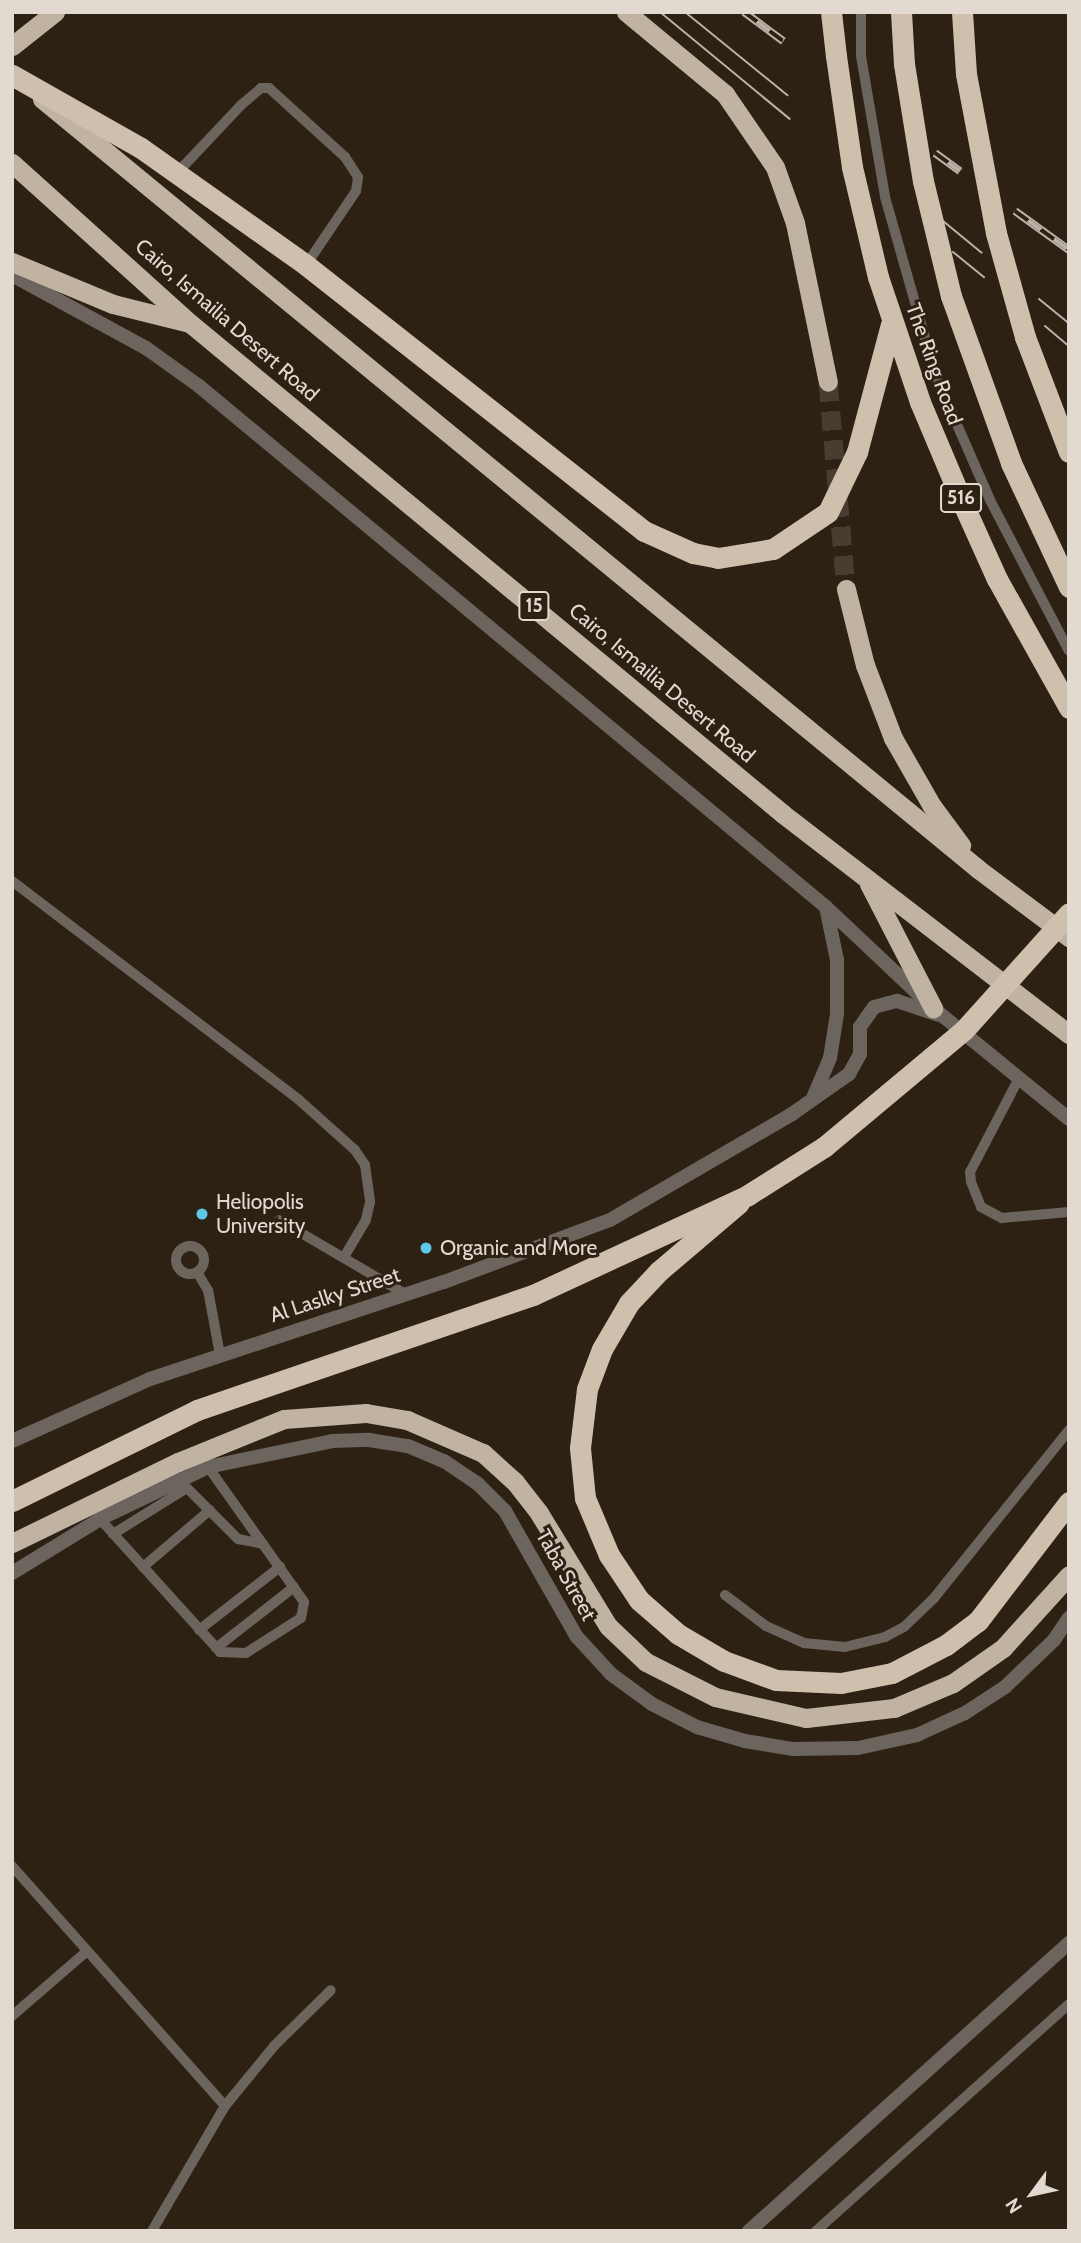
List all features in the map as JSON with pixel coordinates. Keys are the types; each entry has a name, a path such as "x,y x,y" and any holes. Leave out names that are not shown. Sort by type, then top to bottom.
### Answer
{"highway":[{"path":"12,46 55,12"},
{"path":"626,12 716,86 744,116 775,167 795,223 828,382"},
{"name":"The Ring Road","path":"831,12 852,167 891,324 981,543 1069,708"},
{"name":"The Ring Road","path":"901,12 904,64 923,181 951,296 1010,463 1069,587"},
{"path":"962,12 966,74 984,180 1025,337 1069,452"},
{"path":"12,75 141,148 177,173 306,265 644,531 674,546 718,558 773,549 828,512 857,453 891,324"},
{"path":"12,75 978,869 1069,937"},
{"name":"Cairo, Ismailia Desert Road","path":"12,163 191,324 867,880 1069,1034"},
{"path":"12,262 113,303 191,324"},
{"path":"846,589 865,665 893,737 932,806 978,869"},
{"path":"867,880 937,1012"},
{"path":"12,1501 197,1410 533,1295 748,1195 824,1147 964,1030 1069,913"},
{"path":"748,1195 659,1271 629,1303 602,1349 587,1389 580,1448 585,1498 608,1555 639,1600 678,1634 724,1661 776,1680 841,1683 892,1673 946,1645 978,1621 1069,1502"},
{"path":"13,1542 178,1462 284,1419 338,1413 407,1420 483,1453 515,1482 540,1513 608,1626 646,1662 715,1697 806,1718 894,1708 953,1683 1003,1648 1069,1575"}],"street":[{"path":"12,275 146,348 199,386 826,907 937,1012 1069,1119"},
{"path":"813,1099 830,1058 837,1014 837,960 826,907"},
{"name":"Al Laslky Street","path":"12,1441 80,1408 220,1355 407,1294 610,1220 813,1099 856,1065 860,1027 874,1007 897,1001 937,1012"},
{"name":"Taba Street","path":"12,1573 100,1519 208,1467 331,1441 369,1440 408,1446 444,1461 477,1483 505,1511 577,1637 611,1674 663,1710 697,1727 745,1741 793,1749 858,1748 917,1735 965,1713 1005,1687 1046,1649 1069,1618"},
{"path":"13,1542 25,1563"},
{"path":"749,2231 1069,1943"}],"lane":[{"path":"861,12 861,56 885,197 937,379 990,500 1069,650"},
{"path":"177,173 241,106 261,88 269,88 345,158 358,177 356,191 306,265"},
{"path":"12,881 298,1099 355,1150 368,1174 370,1202 366,1220 344,1257"},
{"path":"1019,1079 970,1172 971,1182 981,1207 1002,1218 1069,1212"},
{"path":"279,1220 407,1294"},
{"path":"197,1272 208,1290 220,1355"},
{"path":"725,1595 766,1626 804,1643 845,1647 885,1637 927,1606 1069,1430"},
{"path":"100,1519 216,1648 231,1656 246,1653 301,1618 304,1602 208,1467"},
{"path":"113,1534 182,1489 191,1490 238,1539 263,1544"},
{"path":"143,1567 211,1510"},
{"path":"199,1630 279,1567"},
{"path":"216,1648 294,1587"},
{"path":"12,1866 225,2106"},
{"path":"12,2016 87,1951"},
{"path":"152,2231 225,2106 275,2045 331,1990"},
{"path":"816,2231 1069,2004"}],"tunnel":[{"path":"828,382 846,589"}],"tram line":[{"path":"660,12 790,119"},
{"path":"685,12 787,95"},
{"path":"943,221 982,253"},
{"path":"953,252 984,277"},
{"path":"1039,299 1069,323"},
{"path":"1045,326 1069,346"}],"railway":[{"path":"744,12 783,41"},
{"path":"935,153 960,171"},
{"path":"1015,211 1069,250"}],"place":[{"name":"Heliopolis University","path":"202,1214"},
{"name":"Organic and More","path":"426,1248"}]}
